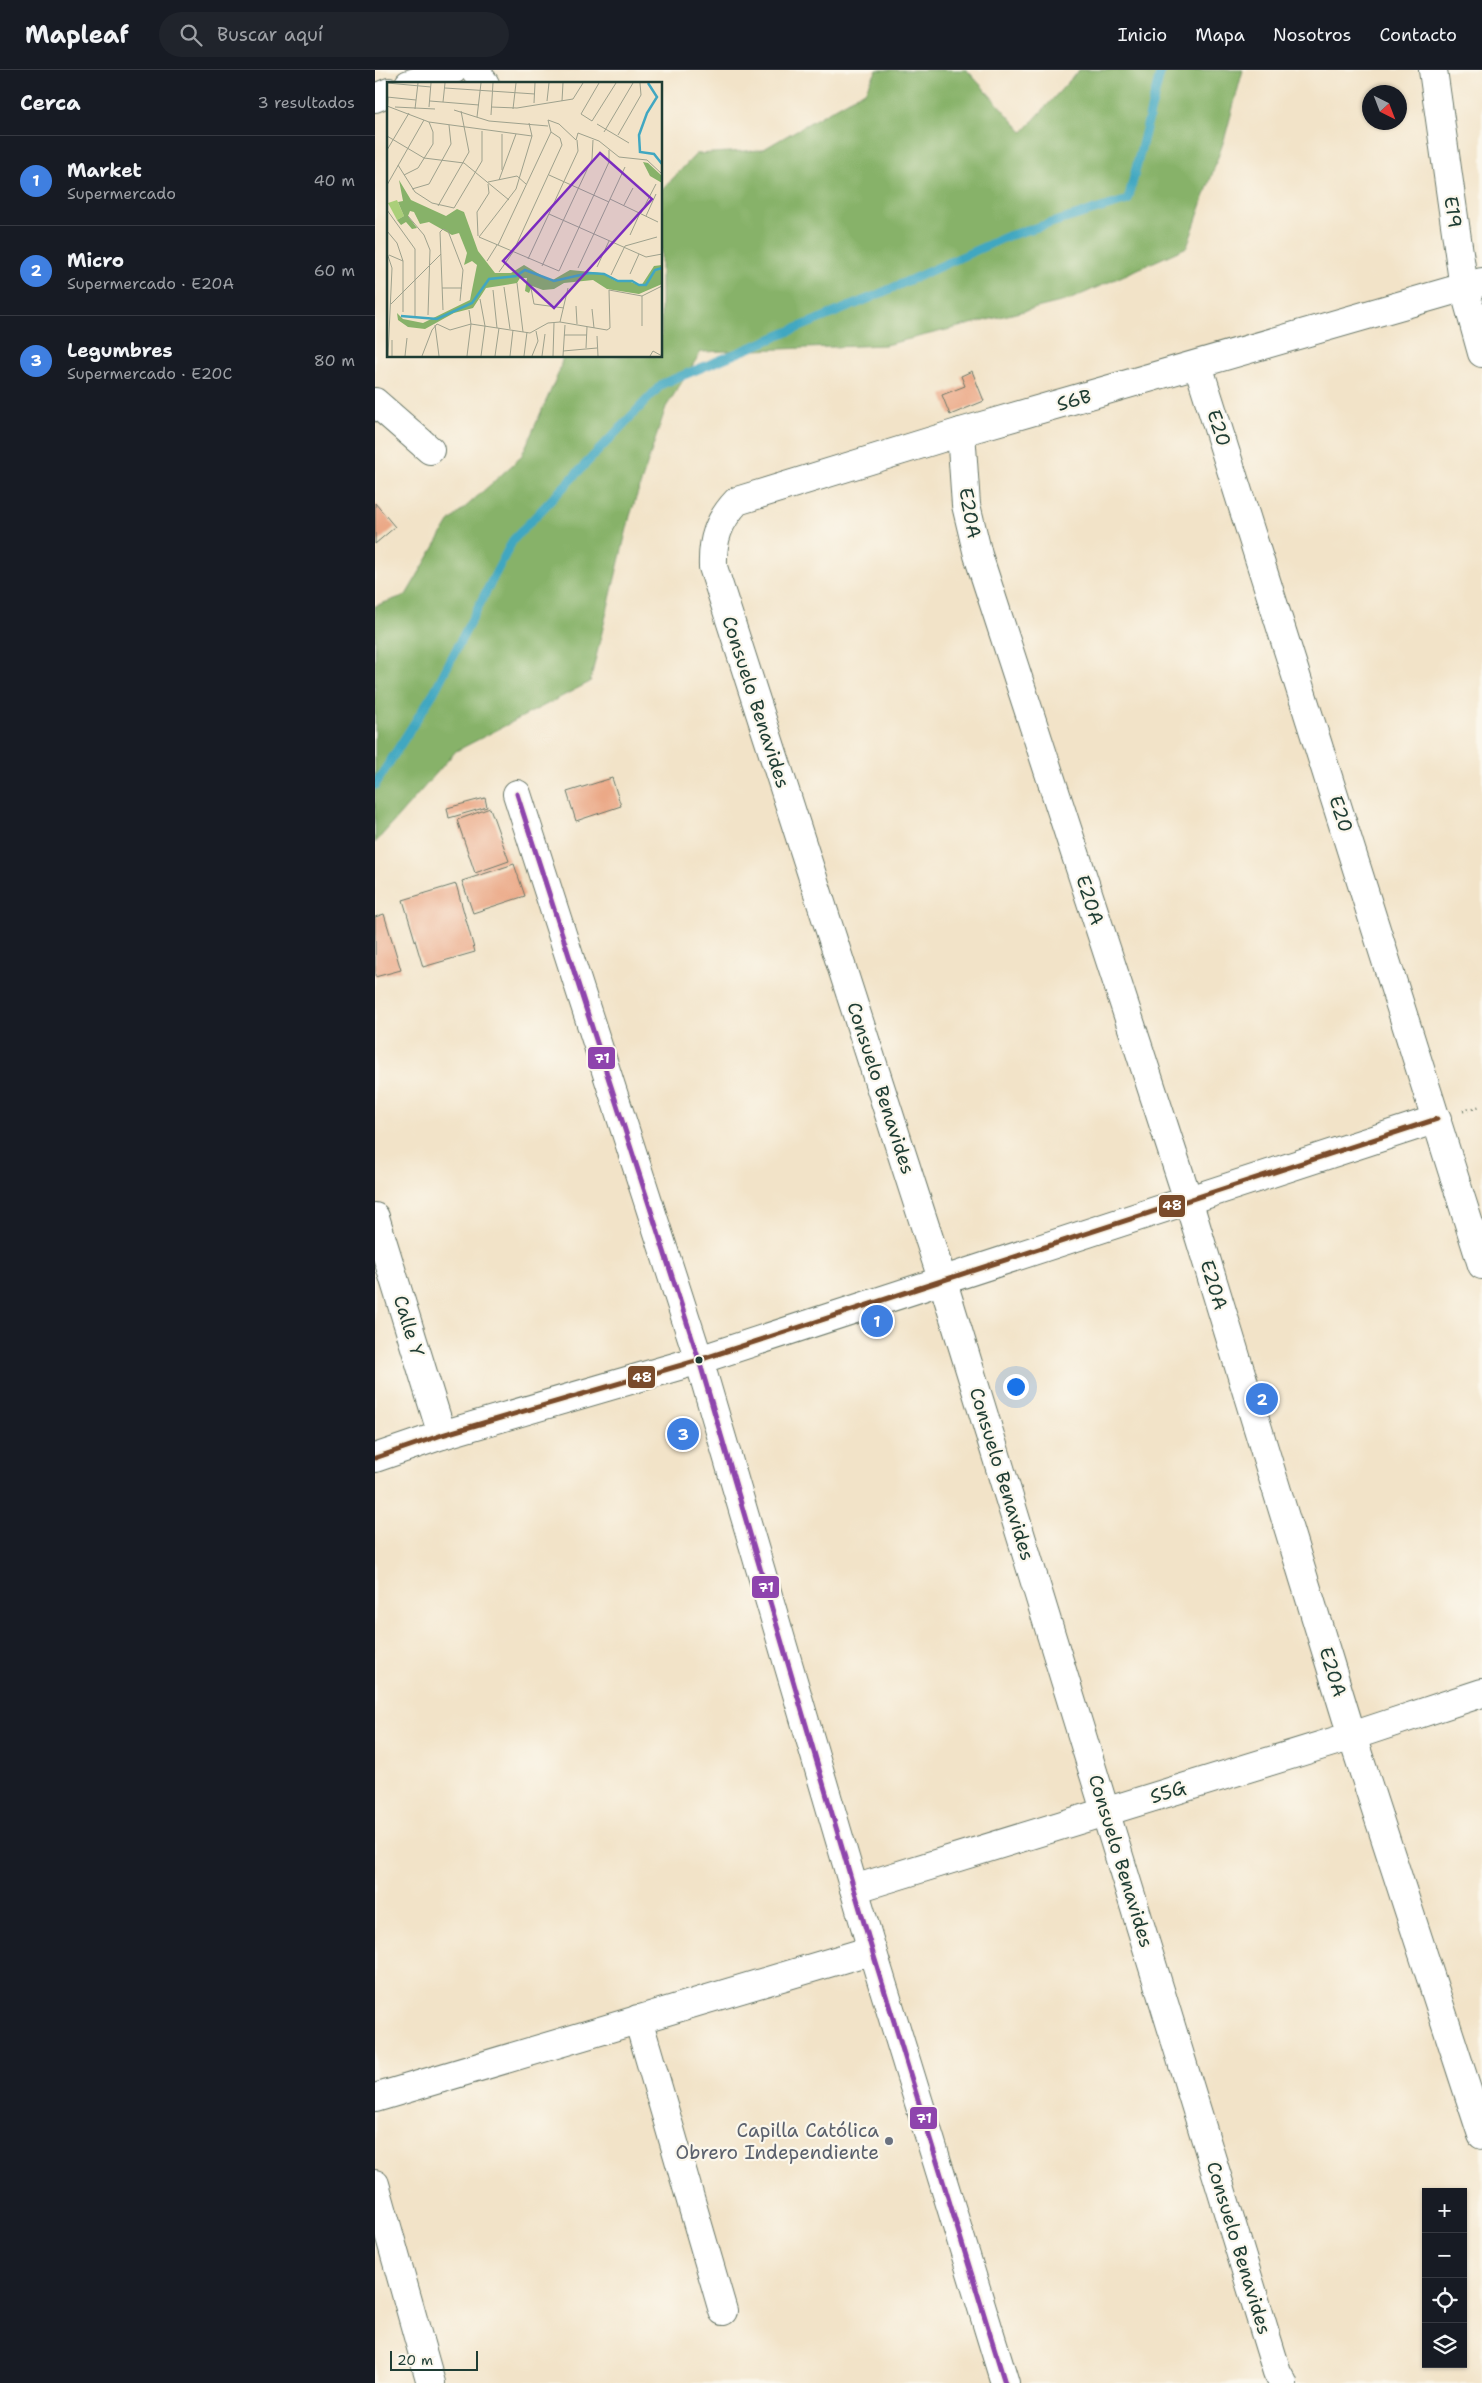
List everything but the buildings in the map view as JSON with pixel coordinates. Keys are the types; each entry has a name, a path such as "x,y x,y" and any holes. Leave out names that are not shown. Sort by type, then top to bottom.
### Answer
{"street":[{"path":"415,82 453,70"},
{"path":"475,70 484,82"},
{"name":"E19","path":"1433,70 1473,285 1482,352"},
{"path":"375,98 387,93"},
{"name":"S6B","path":"713,567 712,547 717,528 725,513 737,501 961,432 1473,285"},
{"name":"E20","path":"1198,365 1482,1264"},
{"path":"375,402 429,450"},
{"name":"E20A","path":"961,432 967,506 978,555 1188,1200 1352,1736 1482,2136"},
{"name":"Consuelo Benavides","path":"713,567 943,1282 1274,2363 1283,2383"},
{"path":"517,794 699,1360 871,1950 1005,2383"},
{"path":"375,1458 442,1436 699,1360 943,1282 1437,1119"},
{"name":"Calle Y","path":"375,1218 442,1436"},
{"name":"S5G","path":"854,1889 1106,1810 1352,1736 1482,1693"},
{"path":"375,2098 871,1950"},
{"path":"638,2020 723,2311"},
{"path":"375,2184 431,2383"}],"green space":[{"path":"877,70 967,70 1023,132 1079,70 1243,70 1225,137 1187,247 1069,300 885,345 701,352 666,407 630,516 590,682 456,751 375,843 375,606 406,595 449,522 521,457 559,372 562,358 663,358 663,189 696,154 762,150 865,91"}],"waterway":[{"path":"375,785 434,692 513,540 662,384 870,298 1008,236 1128,200 1161,70"}],"transit line":[{"name":"71","path":"517,794 699,1360 872,1950 1005,2383"},
{"name":"48","path":"375,1458 442,1435 699,1360 1437,1119"}],"place":[{"name":"Market","path":"877,1321"},
{"name":"Micro","path":"1262,1399"},
{"name":"Legumbres","path":"683,1434"},
{"name":"Capilla Católica Obrero Independiente","path":"889,2141"}]}
